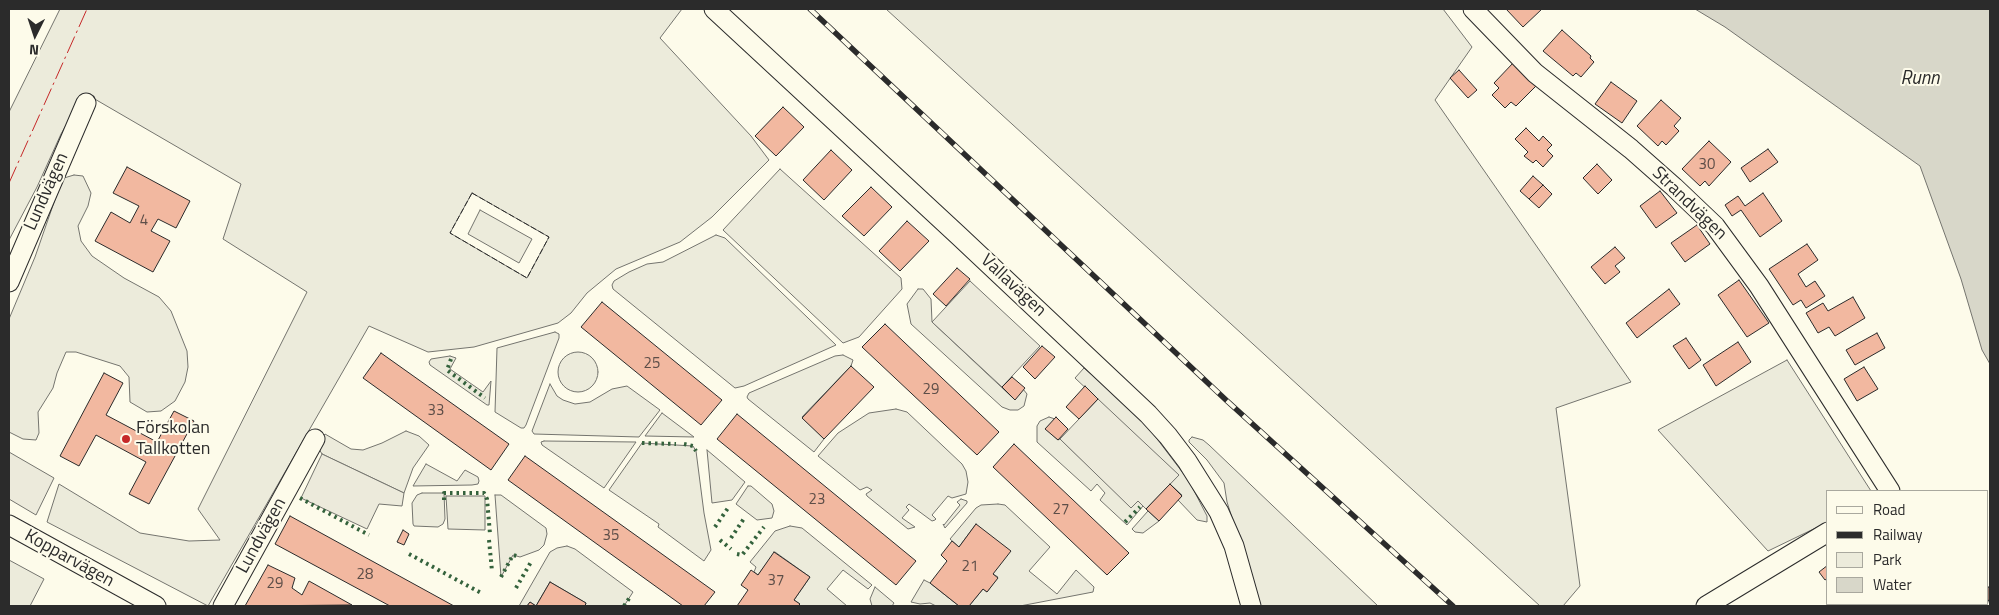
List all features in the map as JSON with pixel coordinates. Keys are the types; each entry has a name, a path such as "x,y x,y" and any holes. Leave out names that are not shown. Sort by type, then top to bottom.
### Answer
{"street":[{"name":"Vallavägen","path":"714,9 981,256 1148,414 1168,436 1187,460 1218,512 1234,546 1251,606"},
{"name":"Strandvägen","path":"1473,9 1535,73 1631,149 1674,187 1728,241 1759,286 1889,490"},
{"name":"Lundvägen","path":"9,282 86,103"},
{"name":"Lundvägen","path":"223,606 315,439"},
{"name":"Kopparvägen","path":"9,525 156,606"},
{"path":"1706,606 1826,533"}],"green space":[{"path":"60,9 682,9 660,38 751,136 769,160 712,217 680,242 616,269 587,293 571,313 558,323 474,347 428,352 369,326 208,606 47,522 59,484 140,533 189,541 220,540 198,509 307,292 223,239 241,184 93,98 83,96 61,134 37,187 9,240 9,112","holes":["472,193 549,237 527,278 450,233"]},
{"path":"886,9 1443,9 1472,47 1435,100 1631,382 1556,408 1580,586 1563,606 1540,606"},
{"path":"780,169 901,278 902,289 859,337 843,343 723,230"},
{"path":"74,175 83,176 91,193 88,206 78,226 81,241 92,256 124,278 159,297 171,311 187,351 188,367 185,382 175,401 161,411 147,412 130,402 129,377 120,366 76,352 66,352 53,388 38,412 39,433 36,440 23,439 9,432 9,319 35,257 59,188 64,178"},
{"path":"480,210 532,239 519,263 468,234"},
{"path":"716,235 725,238 836,345 744,386 735,388 613,289 614,281 629,272 647,264 663,262"},
{"path":"918,289 923,289 931,299 932,322 1014,399 1023,389 1027,394 1024,406 1018,410 1002,407 911,324 907,304"},
{"path":"555,332 559,334 559,338 526,425 524,428 521,428 495,412 497,348"},
{"path":"582,352 589,355 595,361 598,372 597,380 589,389 582,392 574,392 567,389 559,380 558,368 561,361 570,353"},
{"path":"843,355 853,360 851,366 802,417 824,439 814,452 747,397 749,393 835,356"},
{"path":"450,356 456,358 450,369 483,392 491,381 489,405 430,365 431,359"},
{"path":"1787,360 1870,490 1826,490 1826,523 1768,551 1658,430"},
{"path":"1084,368 1129,407 1148,427 1189,481 1207,516 1207,522 1197,520 1178,500 1182,495 1170,484 1178,475 1075,378"},
{"path":"550,384 557,396 575,404 590,402 612,389 627,386 660,410 639,437 534,434 532,431"},
{"path":"896,409 907,412 962,464 966,471 968,482 966,494 952,498 948,496 932,515 935,520 932,521 909,504 906,507 909,510 902,518 915,527 908,529 867,496 866,494 872,490 867,487 860,490 818,456 838,433 869,413"},
{"path":"662,413 694,437 645,436"},
{"path":"1049,417 1055,419 1046,429 1058,440 1060,439 1131,507 1138,501 1143,506 1127,525 1100,500 1105,493 1097,484 1091,491 1037,442 1037,426 1040,421"},
{"path":"406,431 419,436 429,445 413,468 404,493 322,454 316,444 325,434 351,449 363,450"},
{"path":"1192,437 1203,440 1209,445 1378,606 1260,606 1227,502 1224,483 1207,460 1189,442"},
{"path":"541,442 636,442 604,488 542,445"},
{"path":"642,443 693,446 696,451 711,550 704,561 658,527 659,524 609,490"},
{"path":"707,450 745,482 732,500 712,503"},
{"path":"426,464 457,481 465,470 478,477 478,484 413,486"},
{"path":"748,486 751,486 772,504 774,511 772,518 757,520 736,504"},
{"path":"422,493 444,493 445,519 443,524 438,527 414,526 413,524 412,503 417,495"},
{"path":"495,495 501,495 546,528 547,534 544,545 539,550 520,557 513,555 501,577"},
{"path":"446,496 485,496 485,530 448,529"},
{"path":"961,499 967,501 967,503 945,528 943,524 960,505 957,502"},
{"path":"981,505 1005,505 1050,547 1029,571 1057,594 1076,570 1094,587 1093,592 1020,606 969,606 983,589 987,592 998,577 993,574 976,524 959,547 950,539 976,508"},
{"path":"1148,511 1159,521 1143,533 1135,532 1132,529"},
{"path":"790,526 802,528 872,585 868,589 843,570 827,589 847,606 798,606 800,604 794,600 810,577 775,552 758,575 754,572 756,567 750,562 775,531"},
{"path":"567,546 575,549 633,592 624,606 585,606 586,603 550,582 536,606 530,602 527,606 519,606 550,552"},
{"path":"9,560 44,579 30,606 9,606"},
{"path":"924,580 959,606 936,606 930,603 920,604 911,602"},
{"path":"875,587 894,603 892,606 872,606 870,599"}],"shaded area":[{"path":"970,281 1040,346 1002,387 932,322"},
{"path":"1098,399 1179,475 1146,509 1138,501 1131,508 1060,439"},
{"path":"9,452 54,478 36,515 9,499"},
{"path":"322,454 404,493 402,506 379,504 367,529 301,498"}],"water":[{"name":"Runn","path":"1695,9 1990,9 1990,364 1982,350 1961,279 1920,166 1725,27"}],"building":[{"path":"1506,9 1542,9 1523,27"},
{"path":"1562,30 1591,56 1590,58 1594,62 1581,77 1576,73 1573,76 1543,51"},
{"path":"1514,62 1538,84 1516,106 1511,102 1505,108 1492,95 1499,88 1494,83"},
{"path":"1459,70 1477,90 1468,98 1450,78"},
{"path":"1611,82 1637,101 1622,123 1595,104"},
{"path":"1661,100 1681,118 1674,126 1679,131 1666,145 1662,141 1658,146 1637,126"},
{"path":"783,107 804,127 776,156 755,136"},
{"path":"1526,128 1539,141 1543,136 1552,145 1547,150 1553,156 1543,167 1536,160 1533,163 1524,156 1528,152 1515,139"},
{"path":"1709,141 1731,162 1709,186 1705,181 1700,186 1682,169"},
{"path":"1768,149 1778,162 1750,182 1741,168"},
{"path":"831,150 852,170 824,200 803,180"},
{"path":"1597,164 1612,180 1598,194 1583,178"},
{"path":"127,167 190,201 176,228 158,219 151,231 170,241 153,272 95,241 111,212 130,223 139,206 113,193"},
{"path":"1533,176 1543,185 1529,199 1520,191"},
{"path":"1543,185 1552,194 1539,208 1529,199"},
{"path":"871,187 892,207 864,236 842,216"},
{"path":"1660,191 1677,213 1656,228 1640,206"},
{"path":"1763,193 1782,221 1760,237 1741,210 1732,216 1725,205 1738,196 1745,206"},
{"path":"907,221 929,241 900,271 879,251"},
{"path":"1697,225 1710,244 1685,262 1671,243"},
{"path":"1807,244 1818,260 1798,274 1806,287 1815,281 1825,296 1806,308 1801,300 1793,305 1769,269"},
{"path":"1615,247 1625,258 1615,266 1620,272 1605,284 1591,267"},
{"path":"957,268 970,279 946,306 933,294"},
{"path":"1739,280 1769,323 1747,337 1718,295"},
{"path":"1669,289 1680,304 1637,338 1626,323"},
{"path":"1853,297 1865,318 1835,336 1829,327 1818,333 1806,313 1823,303 1828,311"},
{"path":"602,302 722,400 701,425 581,327"},
{"path":"885,324 999,432 977,455 862,347"},
{"path":"1877,333 1885,348 1855,365 1846,350"},
{"path":"1686,338 1701,360 1689,369 1673,346"},
{"path":"1738,342 1751,362 1716,386 1703,365"},
{"path":"1042,346 1055,357 1035,379 1023,367"},
{"path":"381,353 509,444 491,470 363,378"},
{"path":"851,366 874,387 824,439 802,418"},
{"path":"1864,367 1878,389 1857,401 1844,379"},
{"name":"Förskolan Tallkotten","path":"104,373 123,383 106,415 157,442 174,411 194,421 149,504 129,494 146,462 96,435 79,466 60,456"},
{"path":"1012,377 1025,388 1015,400 1002,387"},
{"path":"1085,386 1098,399 1079,419 1066,407"},
{"path":"737,414 916,561 896,585 717,439"},
{"path":"1056,417 1068,429 1058,440 1045,429"},
{"path":"1014,444 1129,553 1107,575 993,467"},
{"path":"525,456 715,592 704,606 683,606 508,480"},
{"path":"1170,484 1182,496 1159,521 1146,509"},
{"path":"290,516 454,606 390,606 275,544"},
{"path":"976,524 1011,551 993,574 998,578 987,592 983,589 969,606 959,606 930,583 947,561 941,555 952,541 959,547"},
{"path":"403,530 409,534 404,545 397,542"},
{"path":"774,552 810,577 794,600 800,604 798,606 737,606 748,590 741,585 751,570 758,575"},
{"path":"268,565 295,578 292,588 302,595 309,581 352,605 245,606"},
{"path":"1826,567 1826,579 1825,580 1819,572"},
{"path":"550,582 586,603 585,606 536,606"},
{"path":"1990,585 1990,602 1989,601"},
{"path":"530,602 536,606 527,606"},
{"path":"1918,605 1964,606 1919,606"}],"railway":[{"path":"810,9 1226,400 1453,606"}],"hedge":[{"path":"451,359 447,370 485,398"},
{"path":"642,443 676,444"},
{"path":"684,444 693,446 696,451"},
{"path":"444,500 444,493 484,493 487,499 490,534"},
{"path":"300,498 369,535"},
{"path":"1125,522 1140,507"},
{"path":"715,527 728,508"},
{"path":"731,538 745,517"},
{"path":"737,554 742,555 764,527"},
{"path":"489,540 492,571"},
{"path":"720,540 731,549"},
{"path":"409,554 483,594"},
{"path":"501,577 513,555 520,557"},
{"path":"516,588 531,562"},
{"path":"624,606 630,597"}],"fence":[{"path":"472,193 549,237 527,278 450,233 472,193"}],"power":[{"path":"9,183 87,9"}],"place":[{"name":"Förskolan Tallkotten","path":"126,439"}]}
